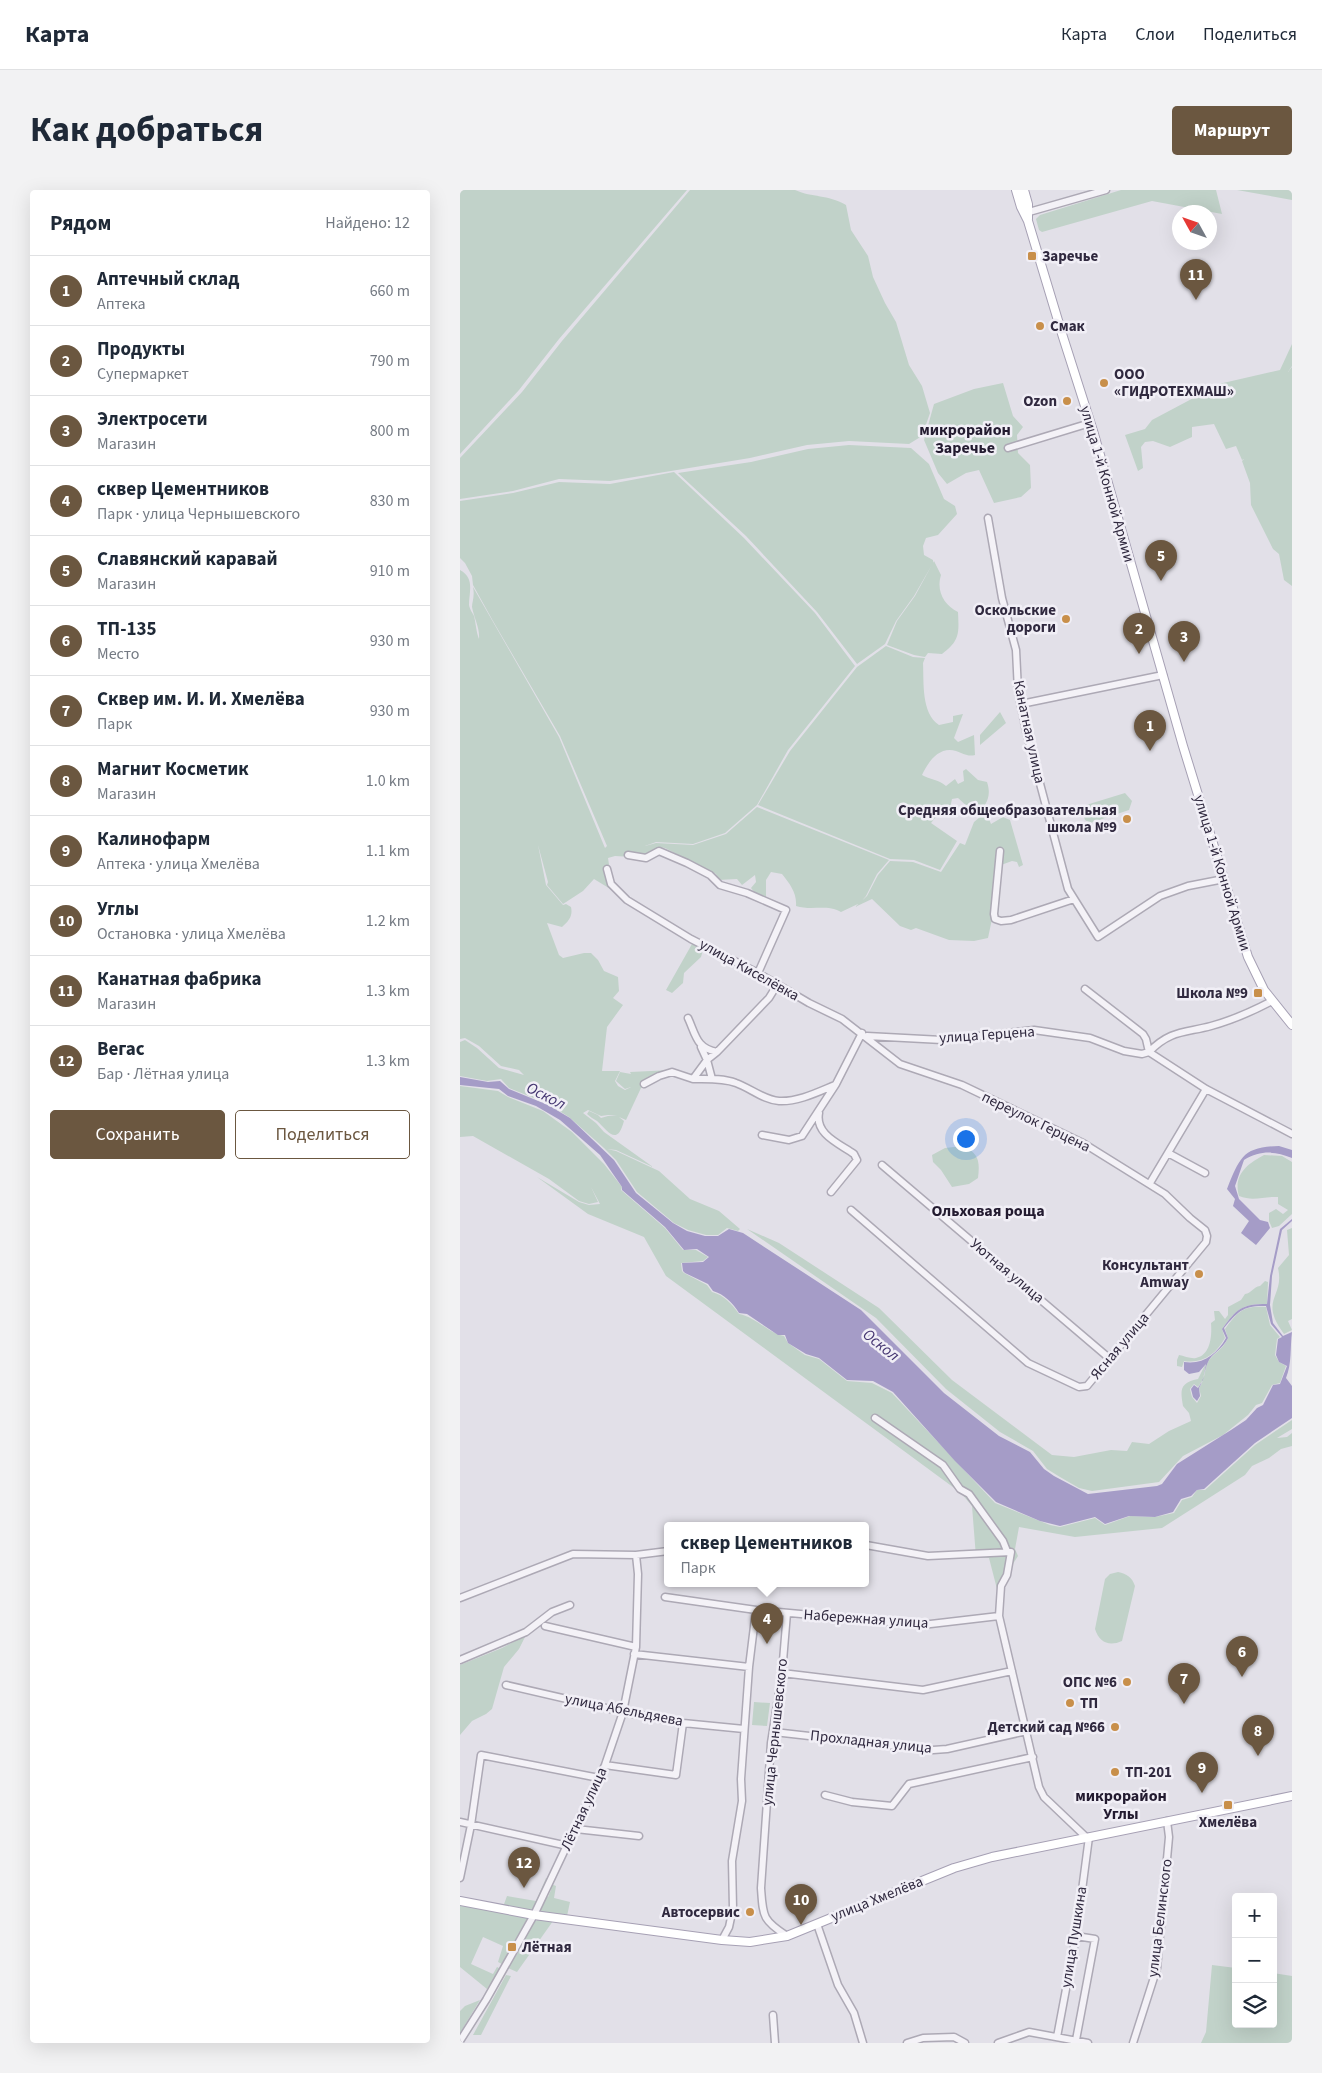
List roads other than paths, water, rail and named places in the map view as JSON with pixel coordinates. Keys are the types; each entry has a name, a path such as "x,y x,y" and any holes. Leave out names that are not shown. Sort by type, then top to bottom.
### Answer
{"main road":[{"name":"улица 1-й Конной Армии","path":"1016,190 1028,221 1090,423 1163,675 1250,963 1272,1001 1292,1025"},
{"name":"улица 1-й Конной Армии","path":"1024,190 1028,221"},
{"name":"улица Хмелёва","path":"460,1901 534,1914 722,1940 750,1942 787,1936 954,1868 1088,1837 1292,1796"}],"street":[{"path":"1028,212 1106,190"},
{"path":"1008,448 1090,423"},
{"name":"Канатная улица","path":"988,518 1002,598 1016,650 1018,691 1026,731 1068,889 1098,937 1149,901 1170,891 1224,880"},
{"path":"1020,701 1026,703 1163,675"},
{"path":"1000,850 994,914 996,919 1011,920 1074,898"},
{"path":"628,855 646,858 658,851 710,875 720,885 747,893 786,910 758,973"},
{"name":"улица Киселёвка","path":"607,869 611,884 627,900 691,939 758,973 808,1003 842,1019 900,1064"},
{"path":"693,1079 707,1060 717,1052 768,998 777,985"},
{"path":"1085,989 1143,1034 1149,1052 1206,1089 1292,1134"},
{"path":"1149,1052 1176,1032 1211,1026 1251,1012 1272,1001"},
{"path":"688,1018 707,1060 712,1079"},
{"name":"улица Герцена","path":"865,1035 942,1040 1034,1030 1090,1038 1124,1051 1142,1054 1149,1052"},
{"path":"762,1135 780,1140 789,1140 802,1136 865,1035"},
{"path":"701,1047 717,1052"},
{"name":"переулок Герцена","path":"900,1064 962,1085 1083,1143 1165,1194"},
{"path":"644,1084 672,1072 693,1079 735,1082 778,1101 811,1095 836,1084"},
{"path":"1150,1183 1206,1089"},
{"path":"820,1109 817,1122 821,1130 854,1154 857,1160 831,1192"},
{"path":"1168,1153 1206,1173"},
{"name":"Уютная улица","path":"882,1165 1109,1358"},
{"name":"Ясная улица","path":"851,1210 1028,1363 1079,1387 1087,1386 1206,1242 1205,1230 1165,1194"},
{"path":"875,1418 943,1465 960,1488 969,1494 1009,1551 1007,1575 1002,1586 999,1616 1039,1787 1044,1797 1088,1837"},
{"path":"869,1546 928,1556 1009,1551"},
{"path":"460,1598 573,1554 636,1555 664,1552"},
{"name":"Лётная улица","path":"460,2041 477,2015 534,1914 605,1765 623,1712 635,1650 638,1574 636,1555"},
{"path":"664,1597 787,1613"},
{"path":"460,1660 526,1632 552,1612 570,1605"},
{"name":"улица Чернышевского","path":"722,1940 729,1927 733,1908 732,1862 742,1801 741,1779 748,1667 756,1610"},
{"name":"Набережная улица","path":"787,1613 922,1625 999,1616"},
{"name":"улица Чернышевского","path":"787,1613 782,1673 774,1732 770,1743 762,1879 763,1910 767,1922 787,1936"},
{"path":"545,1626 635,1650 748,1667"},
{"path":"782,1673 923,1690 1012,1671"},
{"name":"улица Абельдяева","path":"506,1685 623,1712 683,1723 744,1729"},
{"path":"605,1765 676,1775 683,1723"},
{"name":"Прохладная улица","path":"774,1732 933,1750 947,1749 1027,1731"},
{"path":"460,1878 471,1825 481,1755 599,1778"},
{"path":"825,1795 852,1802 892,1806 909,1784 1033,1757"},
{"name":"улица Белинского","path":"1134,2043 1157,1968 1169,1837 1167,1821"},
{"path":"460,1822 568,1846"},
{"path":"576,1829 639,1836"},
{"name":"улица Пушкина","path":"1057,2037 1076,1936 1088,1837"},
{"path":"817,1924 838,1986 854,2013 863,2043"},
{"path":"1076,1936 1095,1939 1076,2040"},
{"path":"773,2015 775,2043"},
{"path":"998,2043 1029,2032 1088,2043"},
{"path":"907,2043 923,2038 954,2037 965,2043"}],"water":[{"name":"Оскол","path":"460,1077 488,1082 500,1081 509,1089 548,1105 570,1118 614,1160 636,1193 673,1223 687,1231 705,1236 718,1236 729,1229 743,1233 861,1310 944,1393 999,1436 1030,1452 1044,1469 1088,1494 1162,1484 1177,1464 1246,1420 1257,1408 1263,1405 1273,1385 1280,1384 1287,1366 1279,1362 1276,1355 1278,1339 1282,1337 1271,1324 1266,1306 1242,1310 1229,1322 1224,1328 1228,1338 1223,1346 1209,1359 1204,1375 1206,1364 1199,1372 1189,1374 1184,1370 1184,1362 1197,1362 1214,1353 1226,1338 1222,1329 1240,1309 1251,1305 1267,1304 1270,1276 1280,1229 1292,1219 1282,1230 1272,1276 1270,1305 1273,1323 1283,1336 1292,1332 1290,1361 1286,1378 1292,1386 1292,1418 1255,1443 1204,1489 1197,1490 1191,1496 1181,1499 1173,1512 1155,1517 1129,1516 1105,1524 1095,1517 1060,1526 1040,1521 996,1502 955,1461 893,1392 873,1381 847,1380 819,1358 806,1354 788,1343 785,1335 778,1335 747,1314 739,1313 728,1299 713,1291 708,1284 685,1273 682,1263 703,1262 709,1257 697,1249 684,1250 665,1227 622,1190 622,1187 600,1155 560,1120 536,1106 508,1096 499,1089 460,1085"},
{"path":"1279,1146 1292,1150 1292,1158 1280,1154 1256,1154 1244,1160 1235,1186 1239,1199 1260,1220 1268,1222 1270,1228 1256,1245 1241,1233 1249,1221 1233,1206 1235,1199 1227,1189 1244,1156 1258,1149"},
{"path":"1202,1382 1199,1388 1200,1396 1197,1401 1193,1397 1191,1389 1194,1385 1198,1388"}],"place":[{"name":"Заречье","path":"1032,256"},
{"name":"Канатная фабрика","path":"1196,300"},
{"name":"Смак","path":"1040,326"},
{"name":"ООО «ГИДРОТЕХМАШ»","path":"1104,383"},
{"name":"Ozon","path":"1067,401"},
{"name":"Славянский каравай","path":"1161,581"},
{"name":"Оскольские дороги","path":"1066,619"},
{"name":"Продукты","path":"1139,654"},
{"name":"Электросети","path":"1184,662"},
{"name":"Аптечный склад","path":"1150,751"},
{"name":"Средняя общеобразовательная школа №9","path":"1127,819"},
{"name":"Школа №9","path":"1258,993"},
{"name":"Консультант Amway","path":"1199,1274"},
{"name":"сквер Цементников","path":"767,1644"},
{"name":"ТП-135","path":"1242,1677"},
{"name":"ОПС №6","path":"1127,1682"},
{"name":"ТП","path":"1070,1703"},
{"name":"Сквер им. И. И. Хмелёва","path":"1184,1704"},
{"name":"Детский сад №66","path":"1115,1727"},
{"name":"Магнит Косметик","path":"1258,1756"},
{"name":"ТП-201","path":"1115,1772"},
{"name":"Калинофарм","path":"1202,1793"},
{"name":"Хмелёва","path":"1228,1805"},
{"name":"Вегас","path":"524,1888"},
{"name":"Автосервис","path":"750,1912"},
{"name":"Углы","path":"801,1925"},
{"name":"Лётная","path":"512,1947"}],"district":[{"name":"микрорайон Заречье","path":"965,439"},
{"name":"Ольховая роща","path":"988,1211"},
{"name":"микрорайон Углы","path":"1121,1805"}]}
